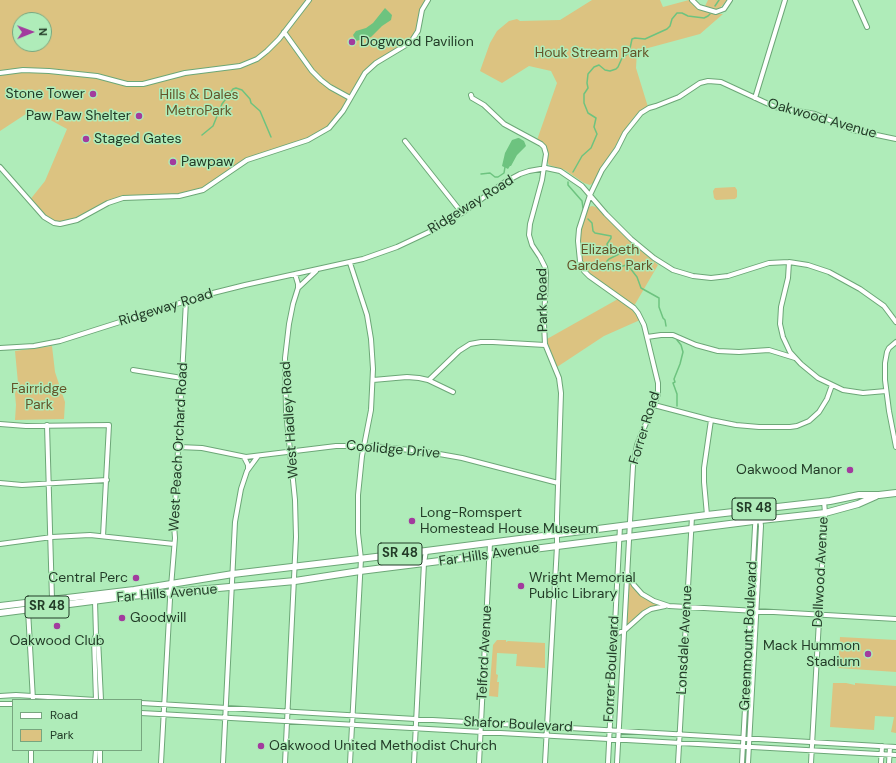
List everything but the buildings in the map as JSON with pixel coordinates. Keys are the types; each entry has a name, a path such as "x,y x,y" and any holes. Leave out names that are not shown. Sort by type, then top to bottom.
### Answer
{"main road":[{"name":"Far Hills Avenue","path":"0,606 171,584 233,574 824,501 859,495 896,493"},
{"name":"Far Hills Avenue","path":"0,613 131,596 170,596 295,581 360,571 691,530 758,520 825,513 858,504 879,495"}],"street":[{"path":"0,74 23,70 49,71 97,76 127,84 144,84 185,73 231,68 250,62 264,54 284,32 309,0"},
{"path":"0,167 48,220 60,224 72,222 108,203 123,198 179,196 203,190 247,160 294,145 326,132 344,111 360,79 370,68 385,57 411,42 418,31 422,10 428,0"},
{"path":"692,0 699,7 716,12 724,9 730,0"},
{"path":"755,98 785,0"},
{"path":"855,0 868,27"},
{"path":"284,32 312,71 321,80 350,98"},
{"name":"Oakwood Avenue","path":"590,195 602,170 617,149 627,129 634,120 645,110 674,99 700,83 708,80 722,82 775,107 815,114 853,130 896,139"},
{"name":"Park Road","path":"471,95 472,98 484,105 504,124 544,147 546,154 539,194 528,235 532,245 543,262 546,273 544,324 545,345 561,385 557,546 546,763"},
{"path":"405,141 462,213"},
{"path":"544,168 553,169 567,175 582,186 606,214 631,239 654,258 673,270 702,278 717,278 769,263 789,262 815,267 864,291 884,306 896,322"},
{"name":"Ridgeway Road","path":"0,348 34,346 60,341 186,301 239,286 350,263 381,253 429,232 462,213 505,182 529,171 544,168"},
{"name":"Forrer Road","path":"590,195 579,230 578,256 582,267 589,276 634,308 642,319 658,383 658,394 639,440 635,455 630,525"},
{"path":"789,262 787,283 781,307 780,324 786,345 795,358 809,371 843,390 855,392 886,391"},
{"path":"350,263 362,298 373,354 371,410 364,445 358,495 358,534 361,559 350,763"},
{"path":"295,274 298,288 318,270"},
{"name":"West Hadley Road","path":"285,763 295,581 296,516 286,398 285,358 290,314 298,288"},
{"name":"West Peach Orchard Road","path":"161,763 186,301"},
{"path":"647,337 661,334 673,335 703,347 718,351 740,352 769,350 795,358"},
{"path":"429,380 459,350 476,342 545,345"},
{"path":"896,342 889,348 886,357 886,391 896,447"},
{"path":"133,370 182,378"},
{"path":"373,380 407,377 429,380 452,392"},
{"path":"654,405 730,424 759,427 798,426 809,421 820,412 832,385"},
{"path":"707,515 704,468 711,420"},
{"path":"0,424 15,426 109,425 103,536"},
{"path":"47,425 49,537 52,599"},
{"name":"Coolidge Drive","path":"179,447 202,448 244,457 336,446 364,445 407,449 462,458 558,483"},
{"path":"247,470 258,456"},
{"path":"223,763 237,510 248,465 244,457"},
{"path":"0,483 22,485 107,480"},
{"name":"Dellwood Avenue","path":"811,763 825,513 824,501"},
{"name":"Greenmount Boulevard","path":"748,763 756,611 758,509"},
{"name":"Lonsdale Avenue","path":"678,763 692,517"},
{"name":"Greenmount Boulevard","path":"742,763 750,611 758,520"},
{"path":"628,537 630,525"},
{"name":"Forrer Boulevard","path":"608,763 620,526"},
{"path":"0,544 49,537 80,535 174,544"},
{"name":"Forrer Boulevard","path":"617,763 628,573 628,537"},
{"name":"Telford Avenue","path":"479,763 490,543"},
{"path":"414,763 424,564 426,551"},
{"path":"628,573 634,585 642,594 654,601 669,606"},
{"path":"95,601 101,699"},
{"path":"614,635 625,630 644,613 660,607 669,606 896,619"},
{"path":"28,610 33,698"},
{"path":"96,635 94,640 96,699"},
{"path":"0,696 64,699"},
{"name":"Shafor Boulevard","path":"142,703 896,747"},
{"path":"0,704 12,704"},
{"name":"Shafor Boulevard","path":"142,713 896,755"},
{"path":"882,746 882,763"},
{"path":"888,763 890,747"},
{"path":"31,751 31,763"},
{"path":"95,763 96,751"},
{"path":"100,751 100,763"}],"green space":[{"name":"Hills & Dales MetroPark","path":"0,0 428,0 411,42 370,67 329,128 319,135 256,156 219,180 194,193 123,198 84,217 63,224 48,220 29,201 45,181 67,129 32,110 0,131"},
{"name":"Houk Stream Park","path":"592,0 660,0 663,7 689,0 695,6 712,14 723,14 700,34 637,51 636,68 648,107 635,116 628,125 593,183 590,185 584,183 565,170 549,165 547,151 545,147 537,140 557,83 551,71 529,66 502,83 480,71 490,43 497,31 509,21 517,19 520,21 560,20"},
{"path":"708,0 727,0 720,8 714,10 705,6"},
{"path":"735,187 737,190 737,197 735,199 716,200 714,198 713,191 715,188"},
{"name":"Elizabeth Gardens Park","path":"592,206 596,207 627,239 658,265 634,306 593,277 583,267 580,253 581,228 586,211"},
{"path":"618,299 629,306 640,320 604,336 557,367 549,349 547,339"},
{"name":"Fairridge Park","path":"52,346 55,372 65,402 64,419 15,420 15,394 18,383 15,351"},
{"path":"627,580 632,580 642,594 669,606 651,609 625,630"},
{"name":"Mack Hummon Stadium","path":"840,637 896,640 896,672 838,668"},
{"path":"497,640 506,640 506,642 545,643 545,668 516,666 517,654 497,653 496,674 498,675 497,682 499,682 498,697 489,696 493,645"},
{"path":"833,683 896,686 896,733 891,732 894,717 875,716 874,730 830,727"}],"shaded area":[{"path":"385,8 392,15 391,20 382,26 371,37 356,41 353,35 356,31 366,28 373,23"},
{"path":"519,138 524,141 526,146 517,155 508,169 502,166 505,153 512,140"}],"waterway":[{"path":"715,6 719,0"},
{"path":"573,172 582,156 591,148 597,134 594,127 596,118 588,113 584,103 584,94 588,88 588,74 594,67 599,65 605,70 610,71 616,69 622,58 629,53 632,39 645,39 667,29 677,13 704,18 710,14"},
{"path":"202,135 213,126 222,104 233,89 236,88 242,90 250,99 251,103 260,111 271,137"},
{"path":"481,174 490,173 495,177 498,177 504,173 505,167"},
{"path":"568,182 568,185 582,201 583,208"},
{"path":"588,219 592,223 593,231 595,233 611,236 607,244 608,248 621,252 607,261 609,266 617,268 626,265 637,277 641,288 659,298 659,307 666,326"},
{"path":"677,340 681,345 683,352 674,379 675,382 673,383 677,394 677,406"}],"place":[{"name":"Dogwood Pavilion","path":"352,42"},
{"name":"Stone Tower","path":"93,94"},
{"name":"Paw Paw Shelter","path":"139,116"},
{"name":"Staged Gates","path":"86,139"},
{"name":"Pawpaw","path":"173,162"},
{"name":"Oakwood Manor","path":"850,470"},
{"name":"Long-Romspert Homestead House Museum","path":"412,521"},
{"name":"Central Perc","path":"136,578"},
{"name":"Wright Memorial Public Library","path":"521,586"},
{"name":"Goodwill","path":"122,618"},
{"name":"Oakwood Club","path":"57,626"},
{"name":"Mack Hummon Stadium","path":"868,654"},
{"name":"Oakwood United Methodist Church","path":"261,746"}]}
